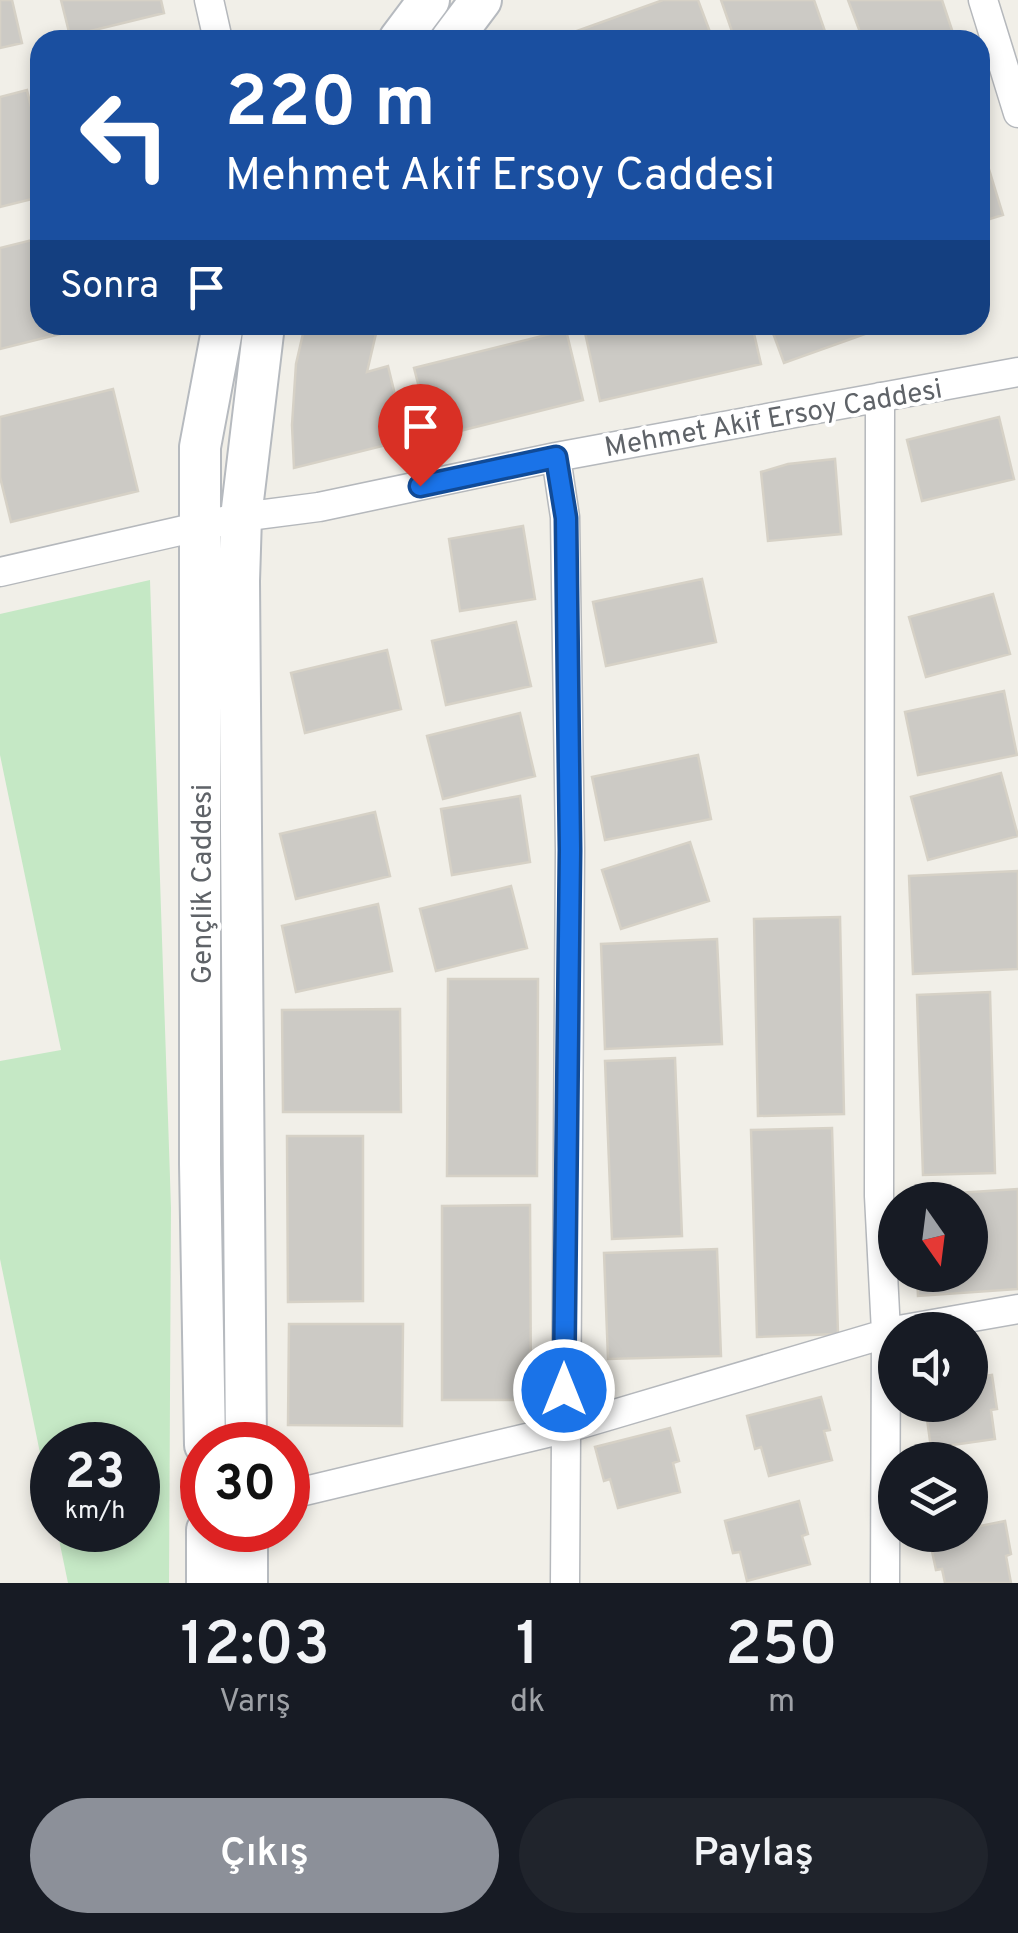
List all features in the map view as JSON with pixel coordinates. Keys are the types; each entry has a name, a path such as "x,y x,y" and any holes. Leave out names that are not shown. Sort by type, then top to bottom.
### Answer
{"street":[{"path":"209,0 216,30"},
{"path":"406,30 429,0"},
{"path":"458,30 481,0"},
{"path":"984,0 1018,113"},
{"name":"Gençlik Caddesi","path":"205,1422 200,1164 200,447 220,335"},
{"name":"Gençlik Caddesi","path":"246,1422 239,582 242,517 263,335"},
{"name":"Mehmet Akif Ersoy Caddesi","path":"0,572 242,517 319,507 556,457 1018,372"},
{"path":"880,397 880,1196 891,1312"},
{"path":"556,457 566,518 570,850 565,1583"},
{"path":"988,1314 1018,1309"},
{"path":"310,1490 564,1429 878,1335"},
{"path":"885,1583 890,1422"},
{"path":"207,1552 208,1583"},
{"path":"247,1552 247,1583"}],"green space":[{"path":"150,580 171,1208 169,1583 68,1583 62,1552 160,1552 160,1422 34,1422 0,1259 0,1061 61,1050 0,755 0,614"}],"building":[{"path":"0,0 12,0 22,43 0,48"},
{"path":"61,0 161,0 164,13 95,30 68,30"},
{"path":"663,0 698,0 709,30 580,30"},
{"path":"721,0 814,0 824,30 732,30"},
{"path":"848,0 942,0 952,30 859,30"},
{"path":"27,90 30,200 0,207 0,97"},
{"path":"990,173 1003,215 990,219"},
{"path":"30,240 30,335 56,335 0,349 0,248"},
{"path":"303,335 376,335 367,372 388,366 406,440 294,468 296,364"},
{"path":"546,335 567,335 583,400 432,438 414,368"},
{"path":"586,335 754,335 761,364 600,401"},
{"path":"774,335 862,335 784,363"},
{"path":"113,389 138,491 11,522 0,477 0,417"},
{"path":"999,417 1014,479 922,501 907,440"},
{"path":"835,459 841,534 768,541 761,472 788,464"},
{"path":"523,526 535,599 460,611 449,539"},
{"path":"702,579 716,642 606,666 593,602"},
{"path":"993,594 1010,654 926,677 909,617"},
{"path":"516,622 531,686 446,705 432,641"},
{"path":"387,650 401,709 305,733 291,673"},
{"path":"1004,691 1017,755 918,775 905,712"},
{"path":"520,713 535,776 443,799 427,736"},
{"path":"698,755 711,819 605,840 592,777"},
{"path":"1001,773 1018,836 928,860 911,797"},
{"path":"520,796 530,862 452,875 441,809"},
{"path":"375,812 390,876 296,899 280,834"},
{"path":"690,842 709,901 621,929 602,870"},
{"path":"1018,871 1018,969 913,974 909,876"},
{"path":"511,886 527,948 436,971 420,909"},
{"path":"378,904 392,971 296,992 282,926"},
{"path":"840,917 844,1114 758,1116 754,919"},
{"path":"717,939 722,1044 605,1049 601,944"},
{"path":"448,979 538,979 537,1176 447,1176"},
{"path":"990,992 995,1173 923,1175 917,995"},
{"path":"400,1009 401,1112 283,1112 282,1010"},
{"path":"675,1058 682,1236 612,1239 605,1061"},
{"path":"832,1128 838,1334 757,1337 751,1130"},
{"path":"287,1136 363,1136 363,1301 288,1302"},
{"path":"1018,1189 1018,1289 988,1291 988,1191"},
{"path":"530,1205 531,1400 442,1400 442,1206"},
{"path":"717,1249 721,1356 608,1359 604,1253"},
{"path":"918,1292 975,1292 918,1296"},
{"path":"289,1324 403,1324 402,1426 288,1422"},
{"path":"992,1375 997,1409 991,1410 995,1439 930,1442 927,1422 988,1422 988,1376"},
{"path":"821,1397 830,1430 824,1431 832,1460 769,1476 761,1447 755,1449 747,1416"},
{"path":"670,1428 679,1461 673,1463 680,1492 618,1508 610,1479 604,1481 595,1447"},
{"path":"799,1501 808,1534 802,1536 810,1564 747,1581 740,1552 733,1553 725,1521"},
{"path":"1005,1521 1011,1583 945,1583 942,1569 936,1570 932,1552 988,1552 988,1524"}],"route":[{"path":"420,486 556,457 566,518 570,850 564,1390"}]}
